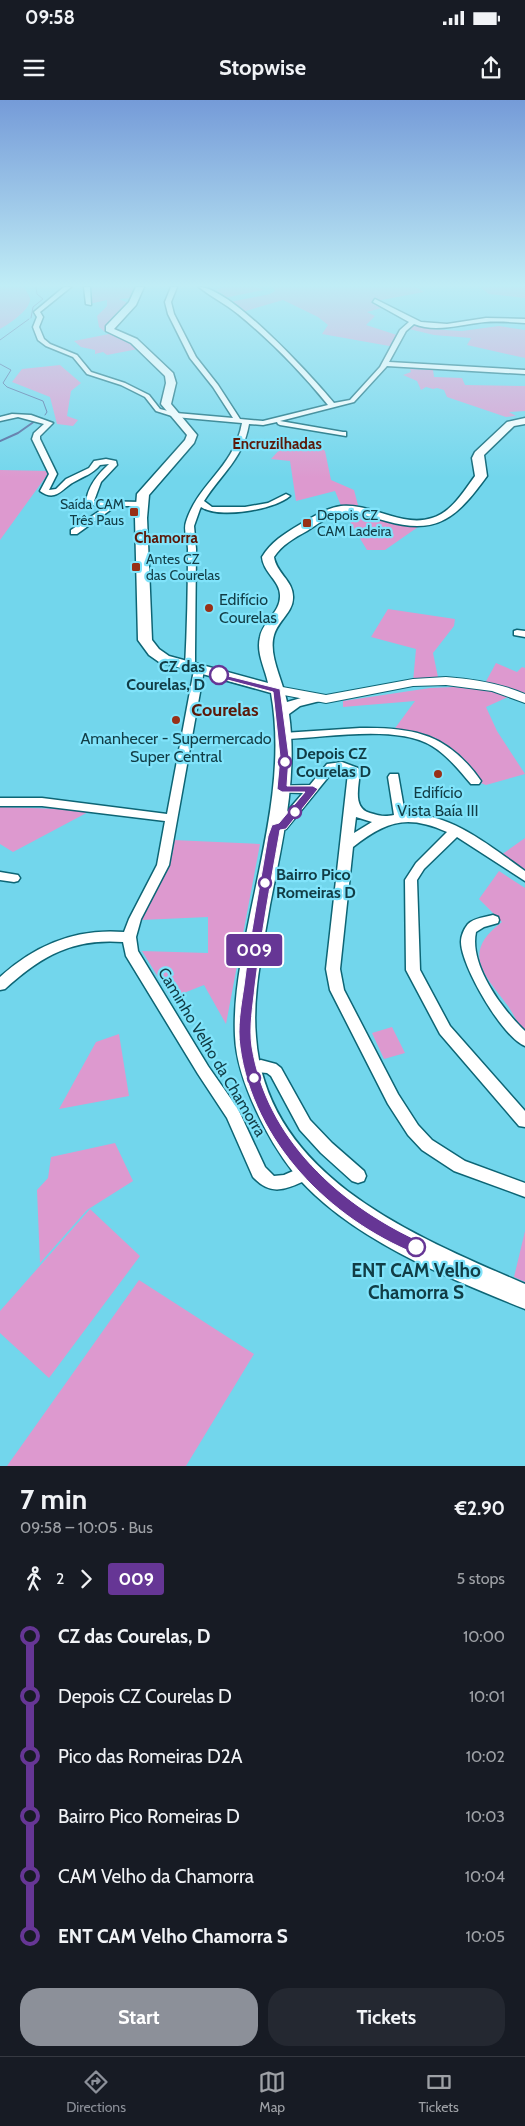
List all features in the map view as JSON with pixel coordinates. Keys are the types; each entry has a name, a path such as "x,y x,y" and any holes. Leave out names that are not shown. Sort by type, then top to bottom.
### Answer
{"main road":[{"path":"144,351 170,375 171,383 165,401 191,432 191,438 143,494 146,640 159,656 194,669 277,690"},
{"path":"525,421 511,424 478,454 477,458 481,476 461,503 441,519 414,524 359,511 342,510 329,513 310,524 276,547 268,557 268,564 287,592 288,598 268,632 266,649 277,690 285,767 252,962 246,1018 246,1046 250,1067 264,1107 295,1158 307,1172 341,1204 388,1234 525,1297"},
{"path":"242,682 259,677 272,669"},
{"path":"280,714 295,703 314,698"}],"street":[{"path":"58,351 75,356 89,373 123,384 147,396 158,410 175,415 273,422 343,434"},
{"path":"0,985 39,954 55,946 96,934 129,936 136,914 163,865 194,669 190,563 192,548 189,525 200,502 237,455 245,438 242,421 189,351"},
{"path":"282,351 333,407"},
{"path":"273,422 352,401 364,391 386,364 393,351"},
{"path":"386,364 525,372"},
{"path":"0,419 18,414 49,423 37,435 36,439 53,474 44,491 51,493 59,491 69,481 92,470 97,463 109,461 113,465 105,471 89,500 94,504 142,504"},
{"path":"200,502 210,509 245,509 270,505 286,496"},
{"path":"74,532 113,505"},
{"path":"277,690 314,698 336,698 406,683 437,682 484,685 525,699"},
{"path":"283,736 393,731 413,733 436,743 475,781"},
{"path":"275,827 282,826 331,767 350,768 354,772 333,969 336,990 393,1099 413,1130 427,1145 460,1166 525,1190"},
{"path":"394,777 400,819"},
{"path":"282,789 313,789"},
{"path":"0,802 42,802 171,818"},
{"path":"352,803 359,814 381,821"},
{"path":"346,846 358,834 381,821 400,819 431,820 456,830 525,878"},
{"path":"456,830 420,866 411,880 413,970 445,1030 524,1120"},
{"path":"0,876 14,878"},
{"path":"493,920 478,923 470,931 467,944 468,956 497,1006 525,1040"},
{"name":"Caminho Velho da Chamorra","path":"129,936 131,952 203,1070 233,1114 259,1172 266,1180 274,1183 286,1182 307,1172"},
{"path":"250,1067 269,1068 278,1073 289,1100 300,1118 328,1150 358,1176"}],"shaded area":[{"path":"95,351 129,351 107,355 103,352 95,354"},
{"path":"493,351 525,351 525,358"},
{"path":"60,365 81,383 71,391 67,416 78,420 73,426 57,424 50,397 12,382 22,369"},
{"path":"410,369 433,370 434,377 462,378 465,385 525,386 525,411 509,412 516,416 506,417 447,397 444,390 426,387 421,390 417,381 403,375 411,372"},
{"path":"283,446 310,450 318,446 325,451 331,480 354,490 359,509 342,508 335,491 296,501 290,461 271,459"},
{"path":"0,470 50,471 0,540"},
{"path":"344,512 361,513 418,527 385,550 367,550"},
{"path":"388,609 455,619 454,626 433,653 439,682 413,682 416,649 371,637"},
{"path":"496,663 517,672 522,667 525,668 525,694 520,696 484,685"},
{"path":"454,687 493,691 508,697 486,707 497,731 525,774 486,785 475,781 435,743 393,731 415,701 343,707 343,701 430,688"},
{"path":"0,807 92,810 13,852 0,844"},
{"path":"525,838 525,870 501,855"},
{"path":"173,840 260,844 226,1024 204,985 171,998 142,951 208,953 208,917 141,920"},
{"path":"499,871 525,888 525,1032 485,974 479,954 482,944 489,933 502,922 479,899"},
{"path":"392,1027 405,1053 384,1059 372,1033"},
{"path":"119,1034 129,1096 59,1109 96,1042"},
{"path":"115,1143 133,1181 87,1210 40,1263 37,1190 48,1178 51,1157"},
{"path":"90,1209 140,1256 49,1378 0,1333 0,1311"},
{"path":"525,1231 525,1282 514,1277"},
{"path":"139,1280 254,1354 186,1466 7,1466"}],"waterway":[{"path":"0,364 11,370 3,383 7,387 43,401 47,412 45,415"},
{"path":"0,441 18,433 35,421"}],"bus line":[{"name":"009","path":"219,675 277,690 285,757 282,789 302,791 313,789 282,826 275,827 273,836 252,962 245,1029 246,1046 254,1080 264,1107 276,1129 295,1158 307,1172 341,1204 388,1234 416,1247"}],"place":[{"name":"Saída CAM Três Paus","path":"134,512"},
{"name":"Depois CZ CAM Ladeira","path":"307,523"},
{"name":"Antes CZ das Courelas","path":"136,567"},
{"name":"Edifício Courelas","path":"209,608"},
{"name":"CZ das Courelas, D","path":"219,675"},
{"name":"Amanhecer - Supermercado Super Central","path":"176,720"},
{"name":"Depois CZ Courelas D","path":"285,762"},
{"name":"Edifício Vista Baía III","path":"438,774"},
{"name":"Bairro Pico Romeiras D","path":"265,883"},
{"name":"ENT CAM Velho Chamorra S","path":"416,1247"}],"district":[{"name":"Encruzilhadas","path":"277,444"},
{"name":"Chamorra","path":"166,538"},
{"name":"Courelas","path":"225,710"}]}
